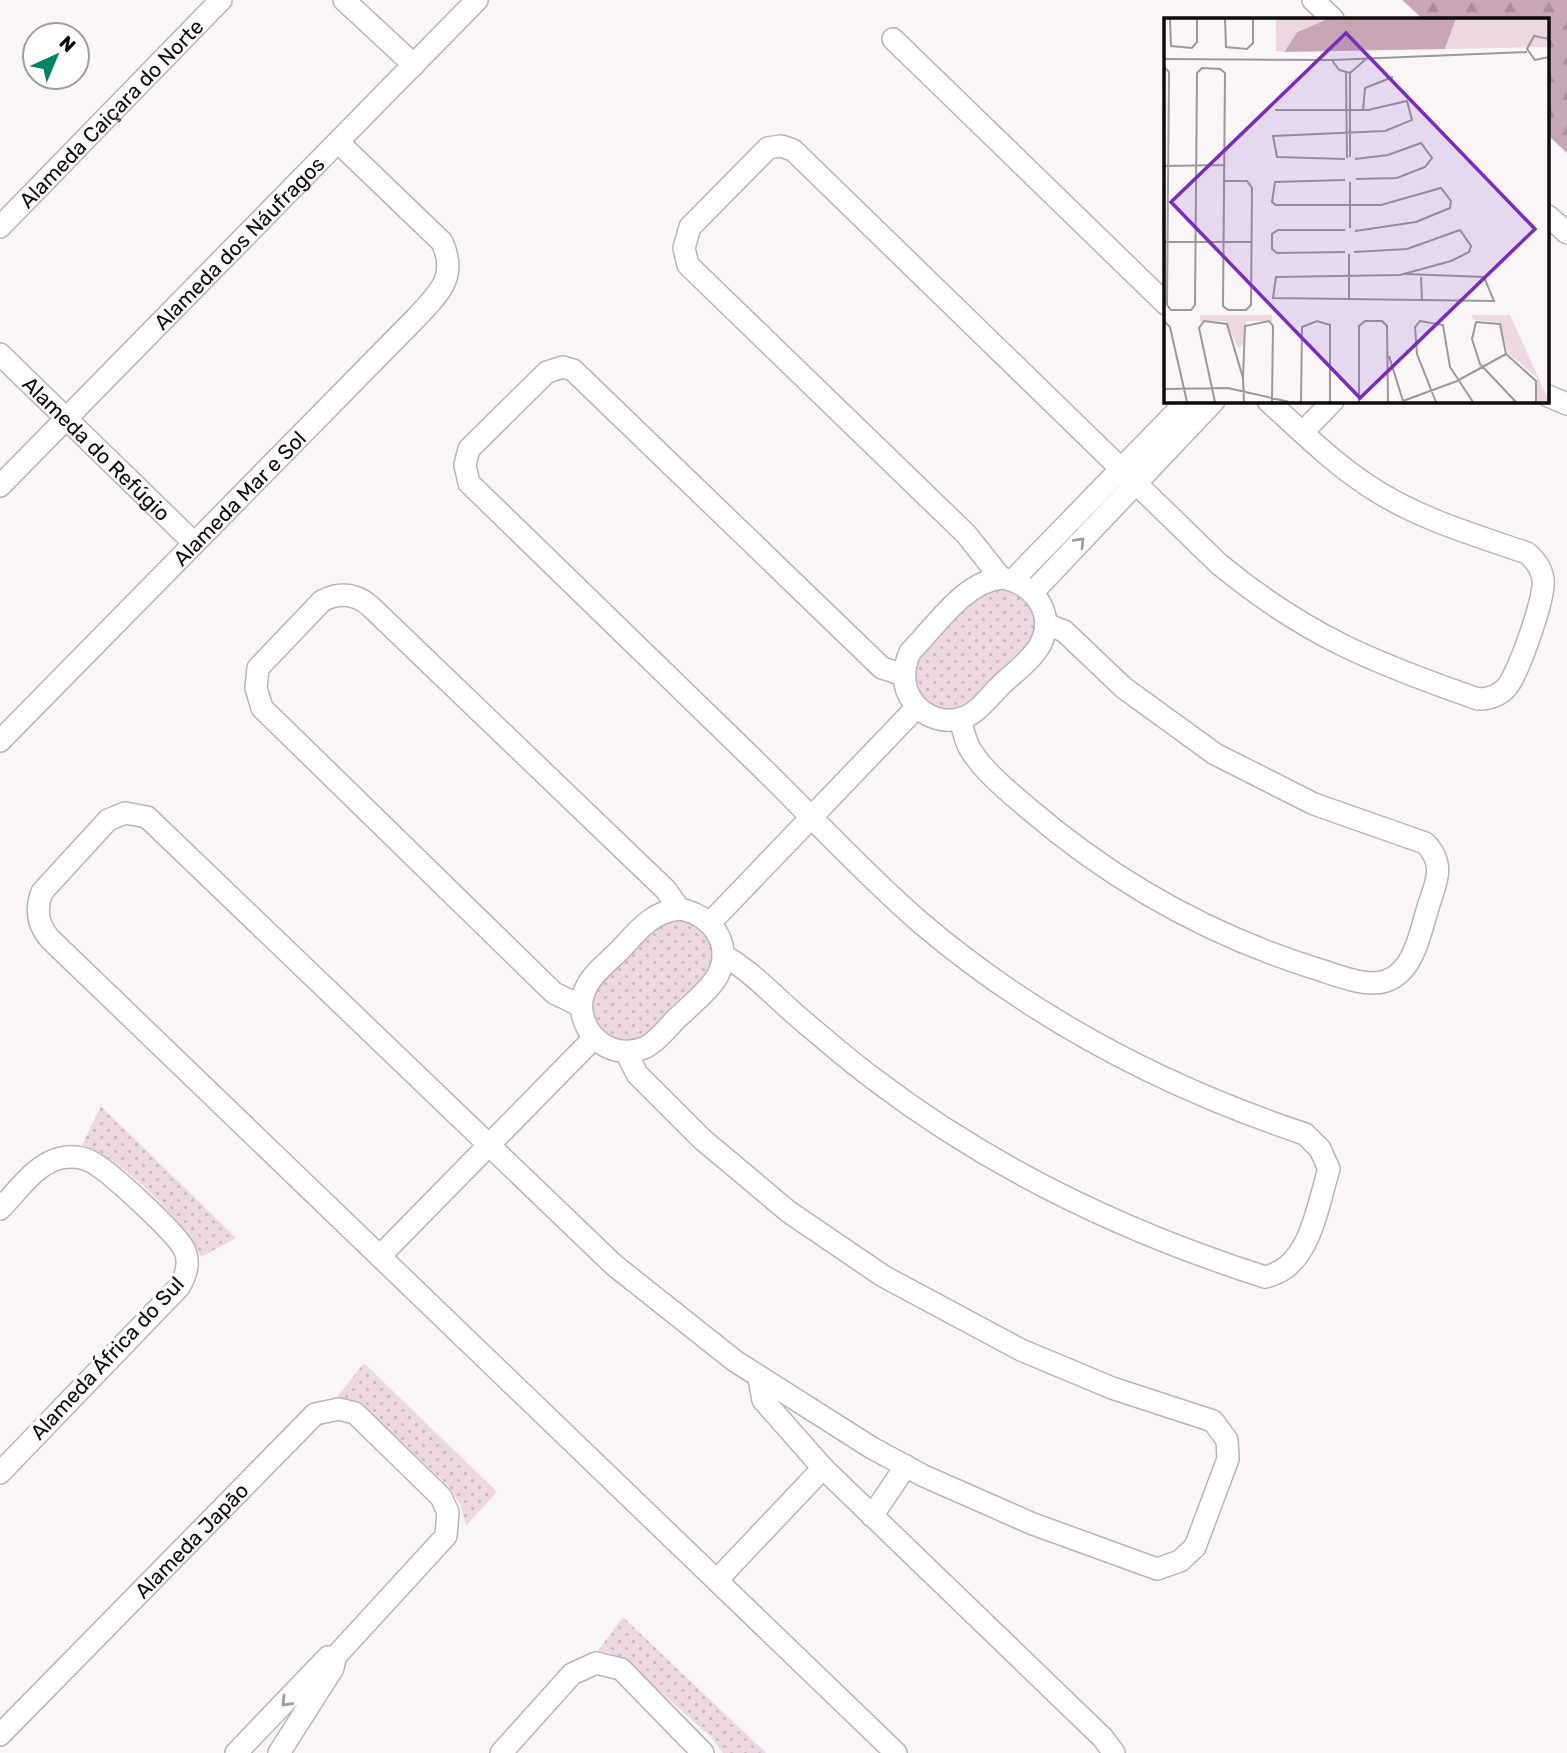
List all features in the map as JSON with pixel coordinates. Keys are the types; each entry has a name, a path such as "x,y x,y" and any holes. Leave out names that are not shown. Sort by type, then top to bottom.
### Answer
{"street":[{"name":"Alameda Caiçara do Norte","path":"0,227 221,0"},
{"path":"344,0 414,65"},
{"name":"Alameda dos Náufragos","path":"0,486 477,0"},
{"path":"1313,0 1332,18"},
{"path":"893,39 1164,302"},
{"name":"Alameda Mar e Sol","path":"0,741 436,296 448,277 448,256 442,242 338,142"},
{"path":"1213,402 1128,477 1007,579 990,579 970,591 910,652 904,675 909,698 917,707 937,719 960,719 971,715 1032,655 1044,635 1046,624 1040,601 1033,592 1007,579 966,534 688,265 684,248 690,228 763,152 781,146 793,150 1128,477 1228,572 1311,630 1391,669 1478,699 1499,694 1514,676 1544,590 1538,565 1527,553 1436,522 1388,498 1346,470 1269,402"},
{"path":"1550,218 1567,233"},
{"name":"Alameda do Refúgio","path":"0,354 194,544"},
{"path":"723,955 742,965 834,1047 895,1095 959,1139 1045,1188 1153,1238 1265,1277 1289,1267 1301,1252 1329,1169 1313,1141 1305,1134 1168,1082 1039,1010 920,922 469,484 465,465 469,449 547,372 562,367 573,370 882,668 904,675"},
{"path":"1550,397 1567,404"},
{"path":"1033,592 1186,402"},
{"path":"1303,432 1333,402"},
{"path":"581,1006 554,993 262,708 256,688 258,668 322,601 330,596 350,595 370,606 666,890 679,909"},
{"path":"960,719 969,748 1017,798 1082,852 1153,898 1236,939 1335,974 1380,983 1394,978 1406,967 1439,876 1435,855 1425,843 1314,804 1215,754 1124,688 1064,631 1046,624"},
{"path":"710,923 917,707"},
{"path":"626,1052 637,1074 702,1139 789,1212 835,1245 932,1305 1021,1350 1112,1388 1206,1418 1223,1432 1228,1449 1201,1538 1180,1561 1157,1569 1032,1524 906,1466 821,1418 759,1378 683,1323 614,1265 153,821 133,813 108,820 42,892 38,914 44,932 896,1753"},
{"path":"679,909 701,915 710,923 722,943 723,955 721,966 710,986 649,1046 626,1052 614,1050 594,1038 583,1018 581,1006 588,983 647,921 667,911 679,909"},
{"path":"380,1256 594,1038"},
{"name":"Alameda África do Sul","path":"0,1209 39,1169 54,1160 71,1157 95,1164 144,1207 185,1251 188,1266 184,1280 0,1473"},
{"path":"759,1378 763,1400 823,1468 1103,1738 1114,1753"},
{"name":"Alameda Japão","path":"0,1735 315,1414 339,1409 355,1413 441,1497 448,1512 448,1529 443,1543 335,1657"},
{"path":"872,1516 906,1466"},
{"path":"717,1580 823,1468"},
{"path":"236,1753 328,1657 335,1657 333,1668 279,1753"},
{"path":"501,1753 572,1674 596,1663 621,1669 703,1753"}],"green space":[{"path":"1402,0 1567,0 1567,153 1550,137 1550,18 1422,18"}],"shaded area":[{"path":"1001,587 1019,592 1036,614 1036,633 1026,649 966,707 948,712 930,707 917,693 913,675 918,657 976,597"},
{"path":"679,918 697,923 713,945 713,964 703,980 644,1038 626,1043 608,1038 595,1024 590,1006 595,988 653,928"},
{"path":"101,1106 236,1238 201,1257 182,1227 150,1192 113,1162 82,1145"},
{"path":"364,1363 497,1492 466,1526 460,1504 447,1485 369,1411 353,1401 337,1397"},
{"path":"623,1617 766,1753 723,1753 711,1737 625,1660 598,1651"}]}
